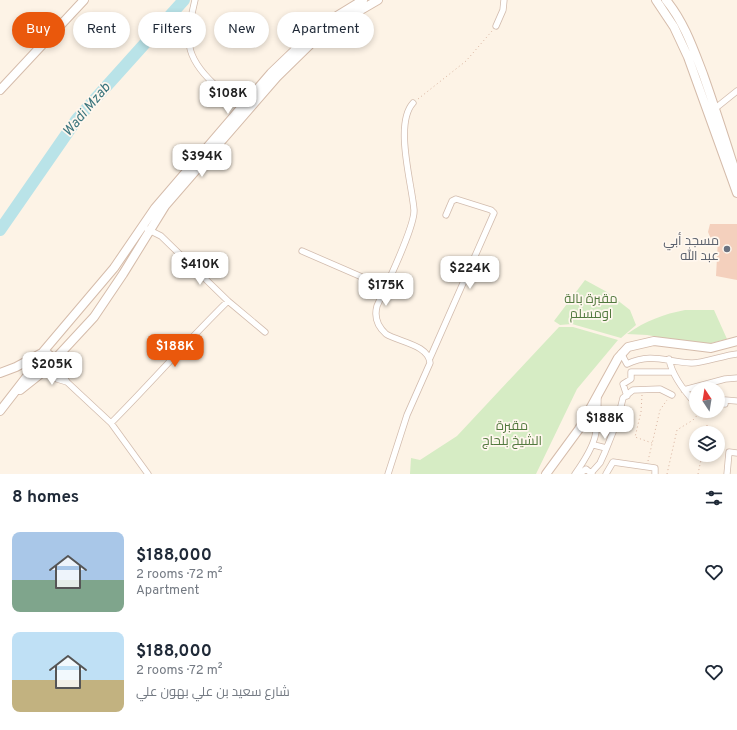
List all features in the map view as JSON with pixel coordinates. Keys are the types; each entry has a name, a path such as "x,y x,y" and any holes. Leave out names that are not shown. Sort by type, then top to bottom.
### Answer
{"main road":[{"path":"0,90 84,0"},
{"path":"247,106 271,73 313,31 331,18 363,0"},
{"path":"0,411 34,368 42,353 114,268 141,227 163,198 247,106 323,32 378,0"},
{"path":"656,0 668,3 691,42 737,193"},
{"path":"712,111 737,177"},
{"path":"12,395 44,370 94,317 170,200 240,114"},
{"path":"114,268 123,274"},
{"path":"546,474 579,429 621,353 628,347 646,342 663,342 703,349 718,347 737,341"},
{"path":"0,373 14,368 42,353 47,353 54,359"},
{"path":"14,368 34,368 44,370"}],"street":[{"path":"195,0 190,28 190,51 194,61 202,73 234,102 240,114"},
{"path":"496,26 503,10 504,0"},
{"path":"712,111 737,91"},
{"path":"234,102 247,106"},
{"path":"413,103 406,117 405,138 414,216 385,286 375,317 381,330 392,338 426,352 430,358"},
{"path":"388,474 399,436 422,377 428,368 430,358 494,213 491,210 456,199 452,201 446,215"},
{"path":"141,227 161,236 228,301 265,332"},
{"path":"302,250 385,286"},
{"path":"111,423 148,386 185,344 228,301"},
{"path":"621,353 628,364 644,358 669,359 693,363 737,354"},
{"path":"54,359 67,382 111,423 148,474"},
{"path":"669,359 672,372 689,396"},
{"path":"634,361 636,372"},
{"path":"44,370 57,379 67,382"},
{"path":"627,396 624,392 623,383 632,379 631,372 672,372"},
{"path":"684,390 724,379 737,378"},
{"path":"576,473 581,473 586,469 591,474 600,463 617,422 623,398 633,390 660,389 672,395"},
{"path":"576,473 594,445 598,423 598,394"},
{"path":"725,400 737,401"},
{"path":"594,445 606,448"},
{"path":"727,474 729,452 737,453"},
{"path":"606,474 613,462 647,467 655,471"}],"path":[{"path":"413,103 466,61 496,26"},
{"path":"642,390 641,412 635,437 653,444"},
{"path":"647,467 660,410 672,395"},
{"path":"667,474 677,430 695,418"},
{"path":"725,452 729,452"},
{"path":"698,474 701,462"}],"green space":[{"name":"مقبرة بالة اومسلم","path":"585,280 607,292 630,310 636,325 621,338 572,324 560,325 554,321"},
{"path":"685,310 714,310 727,339 704,345 647,335 627,334 641,325 655,319"},
{"name":"مقبرة الشيخ بلحاج","path":"559,327 573,327 618,340 577,389 536,474 410,474 411,458 420,460 457,436"}],"building":[{"name":"مسجد أبي عبد الله","path":"710,224 737,224 737,280 716,276 718,239 711,239 708,232"}],"waterway":[{"name":"Wadi Mzab","path":"0,230 77,119 184,0"}],"place":[{"name":"مسجد أبي عبد الله","path":"727,249"}]}
